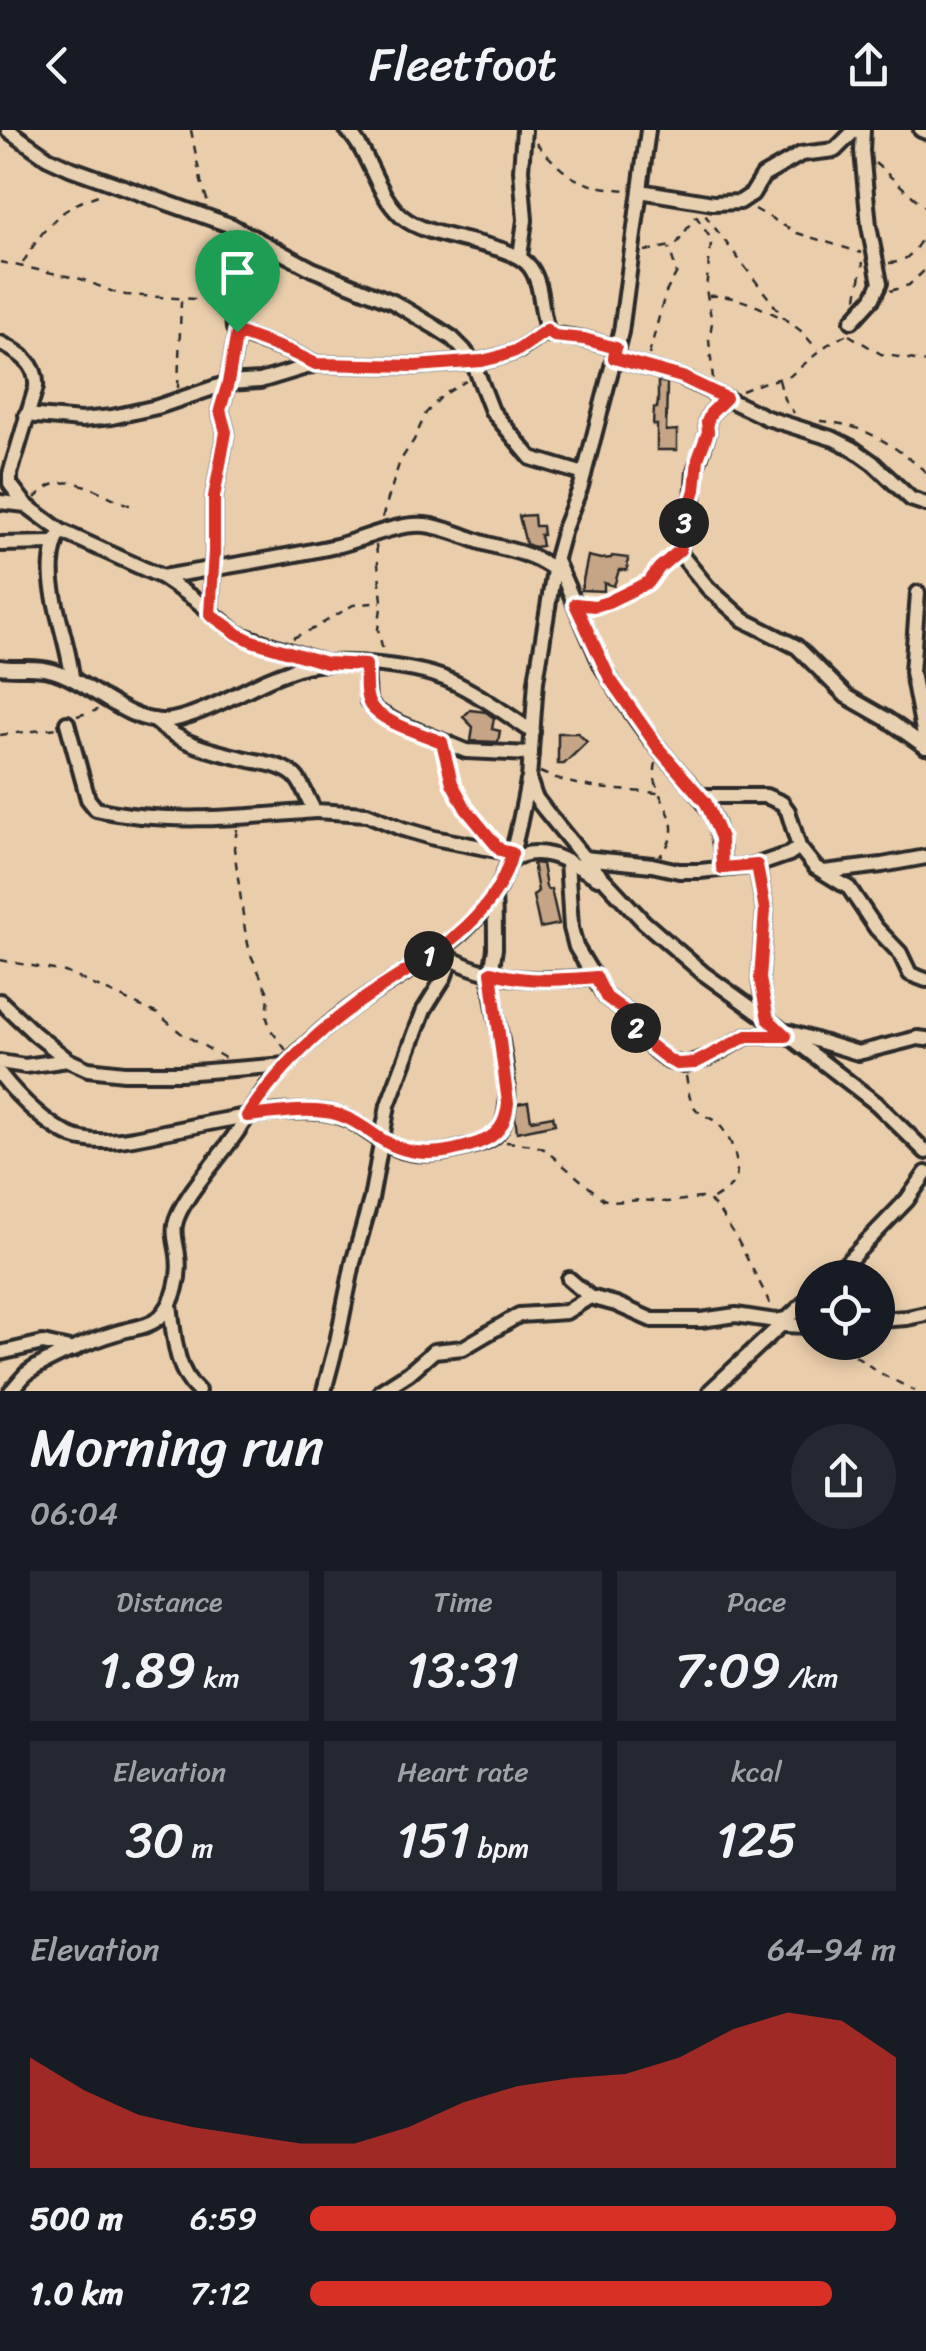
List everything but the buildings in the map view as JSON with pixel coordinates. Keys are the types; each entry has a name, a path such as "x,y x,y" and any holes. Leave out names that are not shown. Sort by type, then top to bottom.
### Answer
{"street":[{"path":"8,130 70,168 214,218 312,269 393,302 452,338 474,366 492,411 531,458 584,474"},
{"path":"347,130 374,177 406,220 520,256 534,275 547,330 554,336 584,339 645,368 682,377 768,418 852,448 903,492 926,504"},
{"path":"0,1074 46,1121 80,1139 122,1140 247,1116 295,1112 326,1112 361,1125 397,1148 432,1154 492,1138 499,1132 508,1103 491,972 494,895 530,766 536,681 555,565 584,474 621,332 648,130"},
{"path":"640,191 740,202 752,194 763,176 801,154 834,150 855,130"},
{"path":"849,328 880,283 868,226 863,130"},
{"path":"520,256 525,220 521,170 524,131"},
{"path":"210,614 214,497 226,432 220,410 237,332 232,321 230,290 232,226"},
{"path":"26,415 96,418 138,412 228,383 260,382 316,364 474,366 518,350 547,330"},
{"path":"237,332 316,364"},
{"path":"0,343 17,352 34,370 36,387 10,484 57,537 162,578 197,600 238,634 326,663"},
{"path":"720,394 707,422 708,432 698,459 695,490 680,550 699,579 744,620 797,647 846,696 926,747"},
{"path":"0,502 26,505"},
{"path":"162,578 282,558 378,533 428,525 525,552 555,565 602,666 659,749 702,796 721,838 722,868"},
{"path":"0,544 57,537"},
{"path":"57,537 52,594 72,678"},
{"path":"918,593 912,672 926,747"},
{"path":"0,667 38,668 72,678 119,707 166,721 304,666 326,663 386,667 453,681 532,732"},
{"path":"366,665 368,702 396,722 442,742 530,766"},
{"path":"154,720 184,742 288,771 296,777 315,811"},
{"path":"67,724 88,799 96,809 163,817 315,811 367,814 403,829 507,855 540,853 566,860 609,884"},
{"path":"530,766 535,797 584,858 664,940 878,1104 926,1152"},
{"path":"702,796 766,796 782,803 799,847 822,872 837,879 862,904 876,928 900,953 910,974 926,980"},
{"path":"584,858 678,871 757,865 799,847"},
{"path":"822,872 926,856"},
{"path":"566,860 572,938 606,997 628,1013 646,1042 669,1060 684,1065 709,1057 747,1036 784,1033 858,1054 926,1039"},
{"path":"757,865 764,895 760,979 768,1019"},
{"path":"198,1391 186,1379 170,1305 178,1277 174,1228 179,1213 269,1084 289,1062 352,1007 439,950 468,926 494,895"},
{"path":"439,950 451,959 507,977 596,977"},
{"path":"324,1391 371,1199 388,1105 424,1010 451,959"},
{"path":"0,1001 68,1060 88,1069 124,1074 181,1073 289,1062"},
{"path":"0,1062 25,1066 68,1060"},
{"path":"849,1260 898,1210 926,1174"},
{"path":"569,1280 590,1297 659,1320 736,1315 795,1324"},
{"path":"382,1391 434,1351 462,1348 519,1315 566,1312 590,1297"},
{"path":"11,1391 25,1375 116,1332 150,1324 170,1305"},
{"path":"710,1391 795,1310"},
{"path":"895,1319 926,1314"},
{"path":"0,1353 44,1343 74,1350"}],"path":[{"path":"191,130 201,181 214,218"},
{"path":"524,131 574,180 640,191"},
{"path":"862,151 926,208"},
{"path":"22,266 47,226 69,207 84,199 126,189"},
{"path":"696,216 711,244 706,297 720,394 790,376 849,328 860,283 862,253 797,233 740,202"},
{"path":"633,252 669,248 678,243 700,208 784,318"},
{"path":"877,262 905,260 926,232"},
{"path":"645,368 665,294 677,272 669,248"},
{"path":"0,262 81,279 116,293 181,298 230,290"},
{"path":"877,292 909,286 926,270"},
{"path":"706,297 726,297 784,318 819,351"},
{"path":"178,399 181,298"},
{"path":"849,328 881,354 926,362"},
{"path":"386,667 378,629 382,602 376,552 392,482 426,413 435,401 463,385 474,366"},
{"path":"779,378 784,399 798,415"},
{"path":"818,420 860,428 900,451 926,472"},
{"path":"26,505 48,487 82,484 132,506"},
{"path":"575,604 595,606 649,582 680,550"},
{"path":"273,646 315,628 353,604 382,602"},
{"path":"442,742 456,792 507,855"},
{"path":"652,865 673,834 670,814 655,785 659,749"},
{"path":"530,766 573,784 659,793"},
{"path":"238,817 234,848 245,930 250,953 269,995 267,1018 289,1062"},
{"path":"0,960 65,972 118,995 158,1014 181,1033 241,1067"},
{"path":"684,1065 693,1106 724,1129 736,1162 736,1180 710,1201"},
{"path":"492,1138 544,1149 596,1195 612,1202 701,1198 710,1201 738,1241 781,1322"},
{"path":"863,1360 914,1391"}],"route":[{"path":"547,330 554,336 616,348 614,358 682,377 726,398 707,422 708,432 698,459 695,490 680,550 649,582 595,606 575,604 610,679 659,749 706,803 721,838 722,868 757,865 765,910 760,979 768,1019 786,1036 747,1036 695,1063 677,1064 646,1042 628,1013 606,997 596,977 526,979 491,972 508,1103 507,1116 492,1138 432,1154 397,1148 361,1125 326,1112 247,1116 286,1065 352,1007 439,950 468,926 494,895 512,853 500,850 466,809 452,783 442,742 384,716 371,706 366,665 326,663 252,641 210,614 214,497 226,432 220,410 237,332 316,364 416,366 498,357 518,350 547,330"}]}
